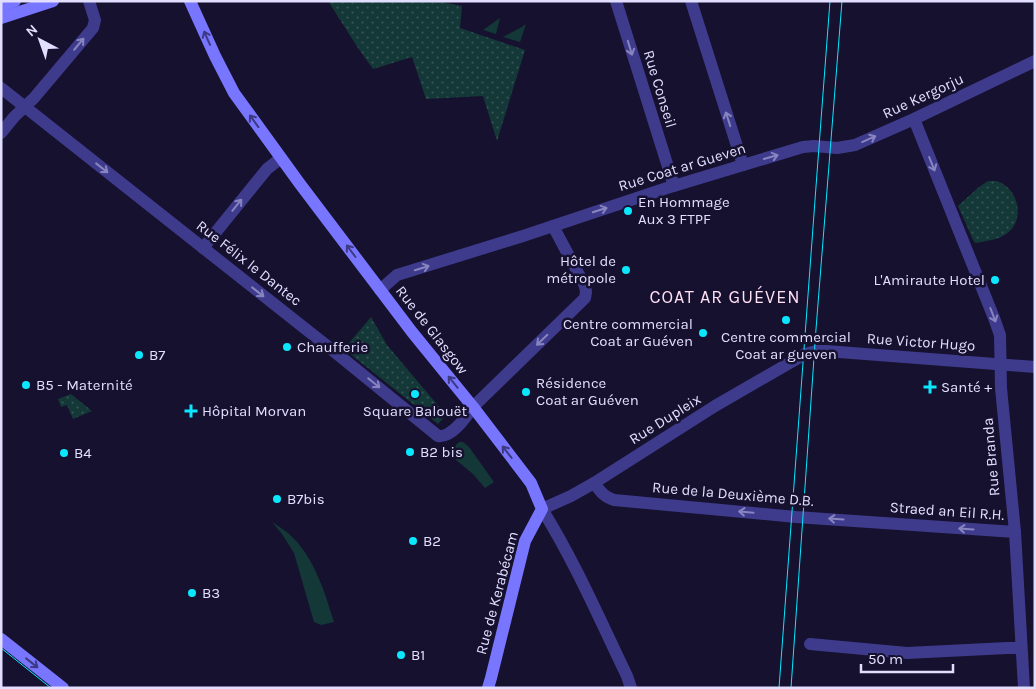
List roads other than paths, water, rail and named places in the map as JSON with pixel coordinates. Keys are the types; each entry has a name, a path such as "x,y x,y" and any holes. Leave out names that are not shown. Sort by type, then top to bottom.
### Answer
{"main road":[{"path":"1,6 16,1"},
{"path":"1,18 53,1"},
{"name":"Rue de Glasgow","path":"190,1 234,93 412,332 532,483 542,509"},
{"name":"Rue de Kerabécam","path":"488,688 525,541 542,509"},
{"path":"1,639 63,688"}],"street":[{"path":"1,133 34,98 93,28 95,20 89,1"},
{"name":"Rue Conseil","path":"616,1 674,186"},
{"path":"691,1 743,165"},
{"name":"Rue Kergorju","path":"822,146 837,148 855,145 1035,61"},
{"name":"Rue Félix le Dantec","path":"1,88 438,436 444,437 450,434 473,407 585,298 585,286 553,226"},
{"name":"Rue Branda","path":"914,119 1000,335 1001,388 1015,532 1024,688"},
{"name":"Rue Coat ar Gueven","path":"380,290 397,275 743,165 803,147 822,146"},
{"path":"203,248 267,169 281,158"},
{"name":"Rue Victor Hugo","path":"805,354 826,351 1001,366 1035,367"},
{"name":"Rue Dupleix","path":"542,509 594,483 715,406 805,354"},
{"name":"Rue de la Deuxième D.B.","path":"594,483 603,495 608,499 614,500 877,522"},
{"name":"Rue de Glasgow","path":"542,509 552,524 594,605 631,688"},
{"name":"Straed an Eil R.H.","path":"877,522 1015,532"},
{"path":"810,644 906,653 1022,648"}],"tram line":[{"path":"779,688 830,1"},
{"path":"791,688 816,329 842,1"},
{"path":"1,648 51,688"}],"place":[{"name":"En Hommage Aux 3 FTPF","path":"628,211"},
{"name":"Hôtel de métropole","path":"626,270"},
{"name":"L'Amiraute Hotel","path":"995,280"},
{"name":"Centre commercial Coat ar gueven","path":"786,320"},
{"name":"Centre commercial Coat ar Guéven","path":"703,333"},
{"name":"Chaufferie","path":"287,347"},
{"name":"B7","path":"139,355"},
{"name":"B5 - Maternité","path":"26,385"},
{"name":"Santé +","path":"930,387"},
{"name":"Résidence Coat ar Guéven","path":"526,392"},
{"name":"Square Balouët","path":"415,394"},
{"name":"Hôpital Morvan","path":"191,411"},
{"name":"B2 bis","path":"410,452"},
{"name":"B4","path":"64,453"},
{"name":"B7bis","path":"277,499"},
{"name":"B2","path":"413,541"},
{"name":"B3","path":"192,593"},
{"name":"B1","path":"401,655"}],"district":[{"name":"COAT AR GUÉVEN","path":"725,297"}]}
